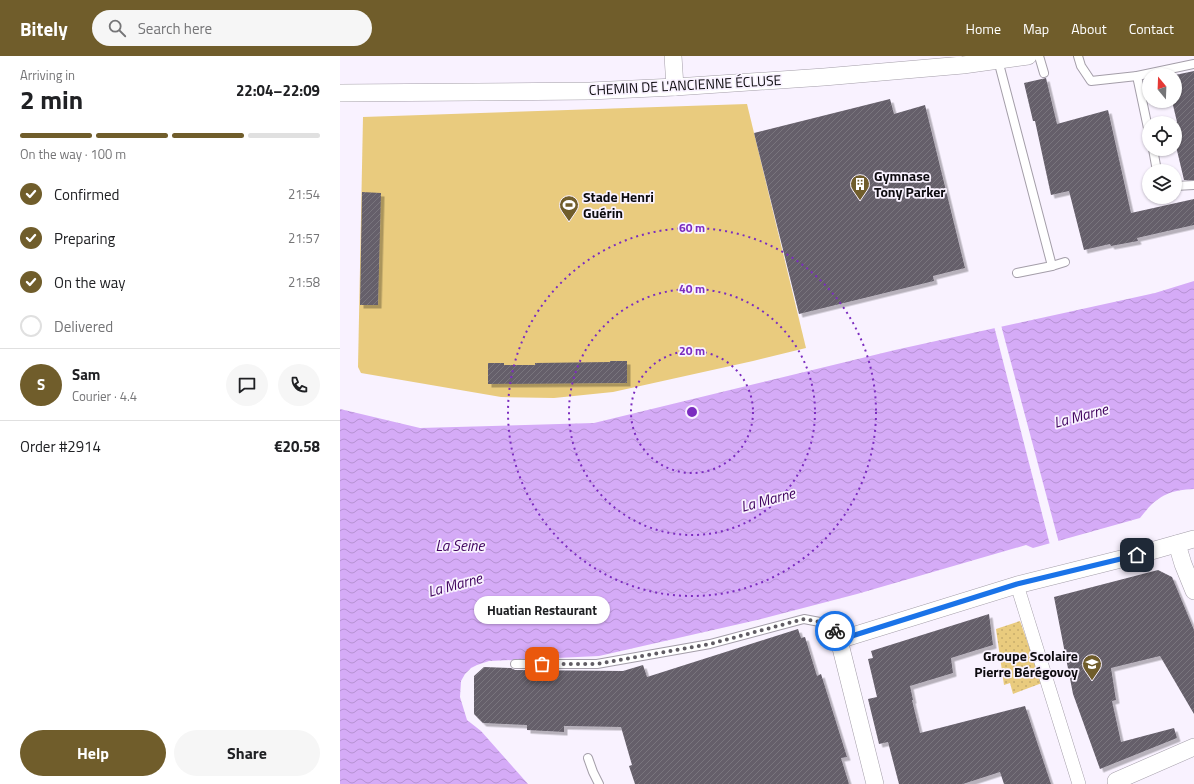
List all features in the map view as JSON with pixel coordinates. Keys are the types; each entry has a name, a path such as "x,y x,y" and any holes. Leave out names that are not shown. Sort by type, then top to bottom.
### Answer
{"street":[{"path":"673,56 675,84"},
{"name":"CHEMIN DE L'ANCIENNE ÉCLUSE","path":"340,93 590,91 675,84 824,77 966,64 1028,56"},
{"path":"875,784 839,640 1017,584 1194,539"},
{"path":"1178,544 1183,564 1194,591"},
{"path":"1017,584 1079,784"},
{"path":"1112,782 1194,747"}],"lane":[{"path":"1039,56 1044,73"},
{"path":"1078,56 1081,66 1091,81 1137,76 1194,64"},
{"path":"998,60 1052,266"},
{"path":"1137,76 1145,116"},
{"path":"1182,186 1194,185"},
{"path":"1017,273 1065,262"},
{"path":"515,664 597,664 710,644 804,619 825,623 835,631 839,640"},
{"path":"588,758 599,784"}],"shaded area":[{"name":"Stade Henri Guérin","path":"747,104 806,348 613,392 554,398 501,397 361,373 358,367 363,117"},
{"path":"1020,621 1042,683 1013,694 1010,683 1004,685 996,629"}],"water":[{"name":"La Seine","path":"1194,281 1194,489 1177,491 1163,496 1157,500 1140,518 1033,548 1026,545 857,594 757,620 599,656 489,661 477,665 465,674 461,681 460,697 467,720 481,731 528,784 340,784 340,409 420,428 594,423 895,350 1155,293"}],"pier":[{"path":"1001,325 1059,543 1050,545 994,326"}],"building":[{"path":"1194,71 1194,180 1184,180 1182,164 1180,164 1178,156 1182,156 1182,116 1176,116 1174,108 1182,108 1182,74"},
{"path":"1046,78 1057,124 1108,110 1131,213 1172,204 1182,204 1182,202 1194,199 1194,225 1137,238 1138,241 1111,246 1110,244 1084,250 1069,191 1051,195 1035,121 1033,121 1024,83"},
{"name":"Gymnase Tony Parker","path":"890,99 894,114 925,105 965,268 933,276 934,281 799,314 754,133"},
{"path":"362,192 381,193 378,305 360,305"},
{"path":"627,361 627,383 488,384 488,363 504,363 504,365 535,365 535,363"},
{"name":"Groupe Scolaire Pierre Bérégovoy","path":"1158,570 1172,577 1194,630 1194,714 1160,656 1111,668 1116,700 1112,701 1121,742 1174,728 1177,738 1100,769 1073,694 1054,597"},
{"path":"989,614 993,645 951,658 953,673 910,686 920,733 1025,706 1051,784 1004,784 1000,772 963,784 899,784 888,742 879,744 868,699 877,697 868,659 873,658 871,651"},
{"path":"798,629 801,638 805,637 817,676 821,674 847,757 841,758 849,784 635,784 629,766 632,765 621,727 564,726 564,732 527,730 527,725 483,723 474,714 474,676 484,667 511,668 515,670 623,671 643,665 647,677"}],"way so far":[{"path":"542,664 597,664 710,644 804,619 825,623 835,631"}],"place":[{"name":"Gymnase Tony Parker","path":"860,201"},
{"name":"Stade Henri Guérin","path":"569,222"},
{"name":"Huatian Restaurant","path":"542,664"},
{"name":"Groupe Scolaire Pierre Bérégovoy","path":"1092,681"}],"route":[{"path":"835,631 839,640 1017,584 1137,555"}],"water label":[{"name":"La Marne","path":"1081,416"},
{"name":"La Marne","path":"768,500"},
{"name":"La Marne","path":"455,585"}]}
